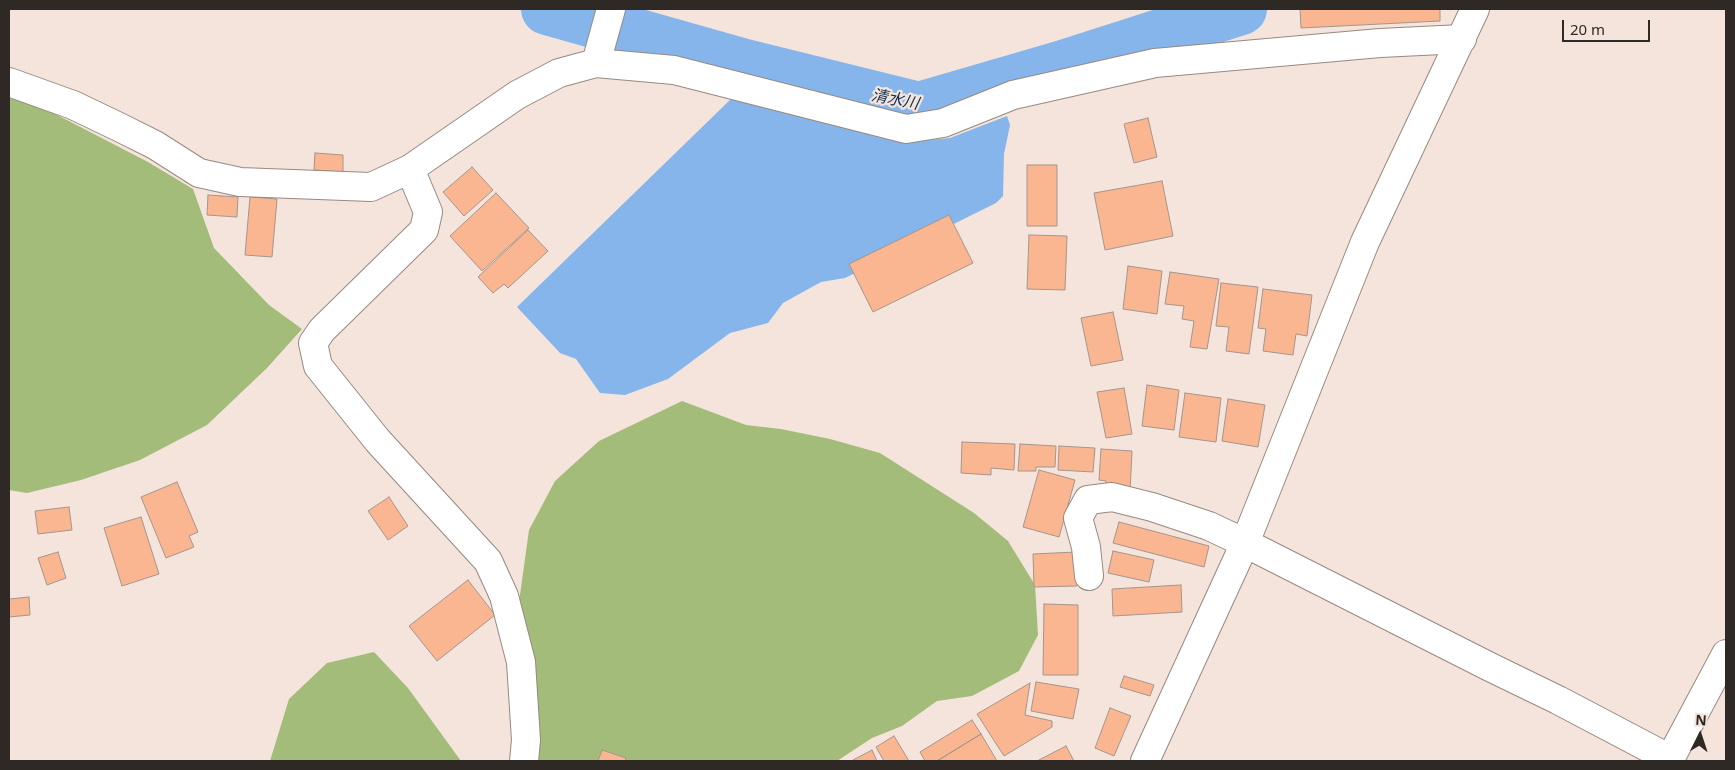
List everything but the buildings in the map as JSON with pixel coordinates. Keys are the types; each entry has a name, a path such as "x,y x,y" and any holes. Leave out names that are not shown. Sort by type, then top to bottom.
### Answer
{"street":[{"path":"596,63 611,9"},
{"path":"1145,761 1245,543 1365,242 1475,9"},
{"path":"9,82 73,106 121,128 155,145 198,173 240,182 371,187 410,170 517,95 559,73 596,63 674,70 906,129 943,123 1013,95 1155,63 1380,43 1462,39"},
{"path":"410,170 428,212 424,230 322,330 313,343 318,366 378,441 488,561 504,596 521,662 526,740 524,761"},
{"path":"1089,576 1086,547 1078,518 1088,500 1112,497 1152,507 1209,526 1245,543 1490,668 1558,700 1670,760 1726,654"}],"green space":[{"path":"9,95 34,103 148,162 193,189 214,248 269,305 302,329 267,368 207,425 140,460 81,480 27,493 9,490"},
{"path":"682,401 746,425 781,429 830,439 880,453 974,513 1008,541 1035,585 1038,635 1019,671 972,696 937,701 902,726 872,738 837,761 532,761 519,602 529,530 555,481 599,441"},
{"path":"374,652 408,688 461,761 270,761 289,699 327,663"}],"water":[{"path":"732,98 906,142 950,138 1007,116 1010,125 1004,154 1003,196 996,203 845,278 821,282 783,303 768,323 730,333 668,379 625,395 600,393 576,359 560,353 517,307"}],"waterway":[{"name":"清水川","path":"547,9 745,65 919,108 1060,67 1241,9"}]}
